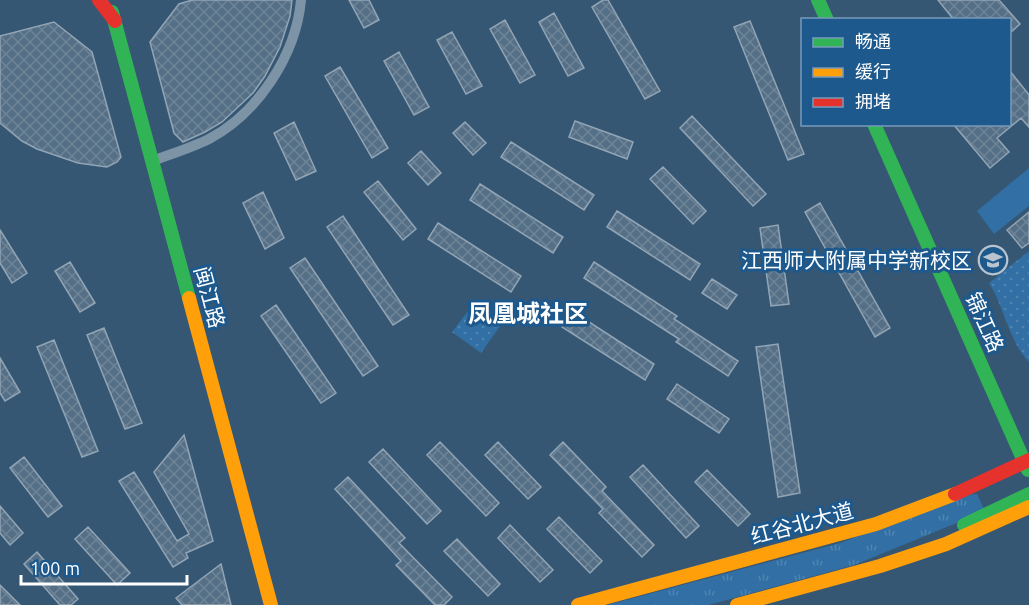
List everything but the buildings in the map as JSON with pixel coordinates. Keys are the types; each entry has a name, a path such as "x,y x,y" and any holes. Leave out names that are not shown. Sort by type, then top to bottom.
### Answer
{"main road":[{"path":"99,0 115,21"},
{"name":"闽江路","path":"109,0 271,605"},
{"path":"115,21 118,0"},
{"path":"818,0 826,18"},
{"name":"锦江路","path":"875,126 1028,465"},
{"name":"红谷北大道","path":"578,605 876,524 1028,465"},
{"path":"880,566 1029,494"},
{"path":"739,605 880,566 946,543 1029,507"}],"street":[{"path":"152,161 209,139 247,111 283,60 294,34 301,0"}],"green space":[{"path":"1029,168 1029,206 994,234 977,211"},
{"path":"1029,251 1029,362 1016,344 989,283"},
{"path":"472,306 500,326 481,353 452,332"},
{"path":"977,494 984,509 981,513 854,565 708,605 607,605 840,543 966,495"}],"traffic: fast":[{"path":"818,0 826,18"},
{"path":"112,12 189,298"},
{"path":"875,126 1028,470"},
{"path":"964,525 1029,494"}],"traffic: slow":[{"path":"189,298 271,605"},
{"path":"578,605 876,524 955,494"},
{"path":"737,605 880,566 946,544 1029,507"}],"traffic: jam":[{"path":"99,0 115,21"},
{"path":"955,494 1029,460"}],"place":[{"name":"江西师大附属中学新校区","path":"993,260"}],"district":[{"name":"凤凰城社区","path":"528,313"}]}
